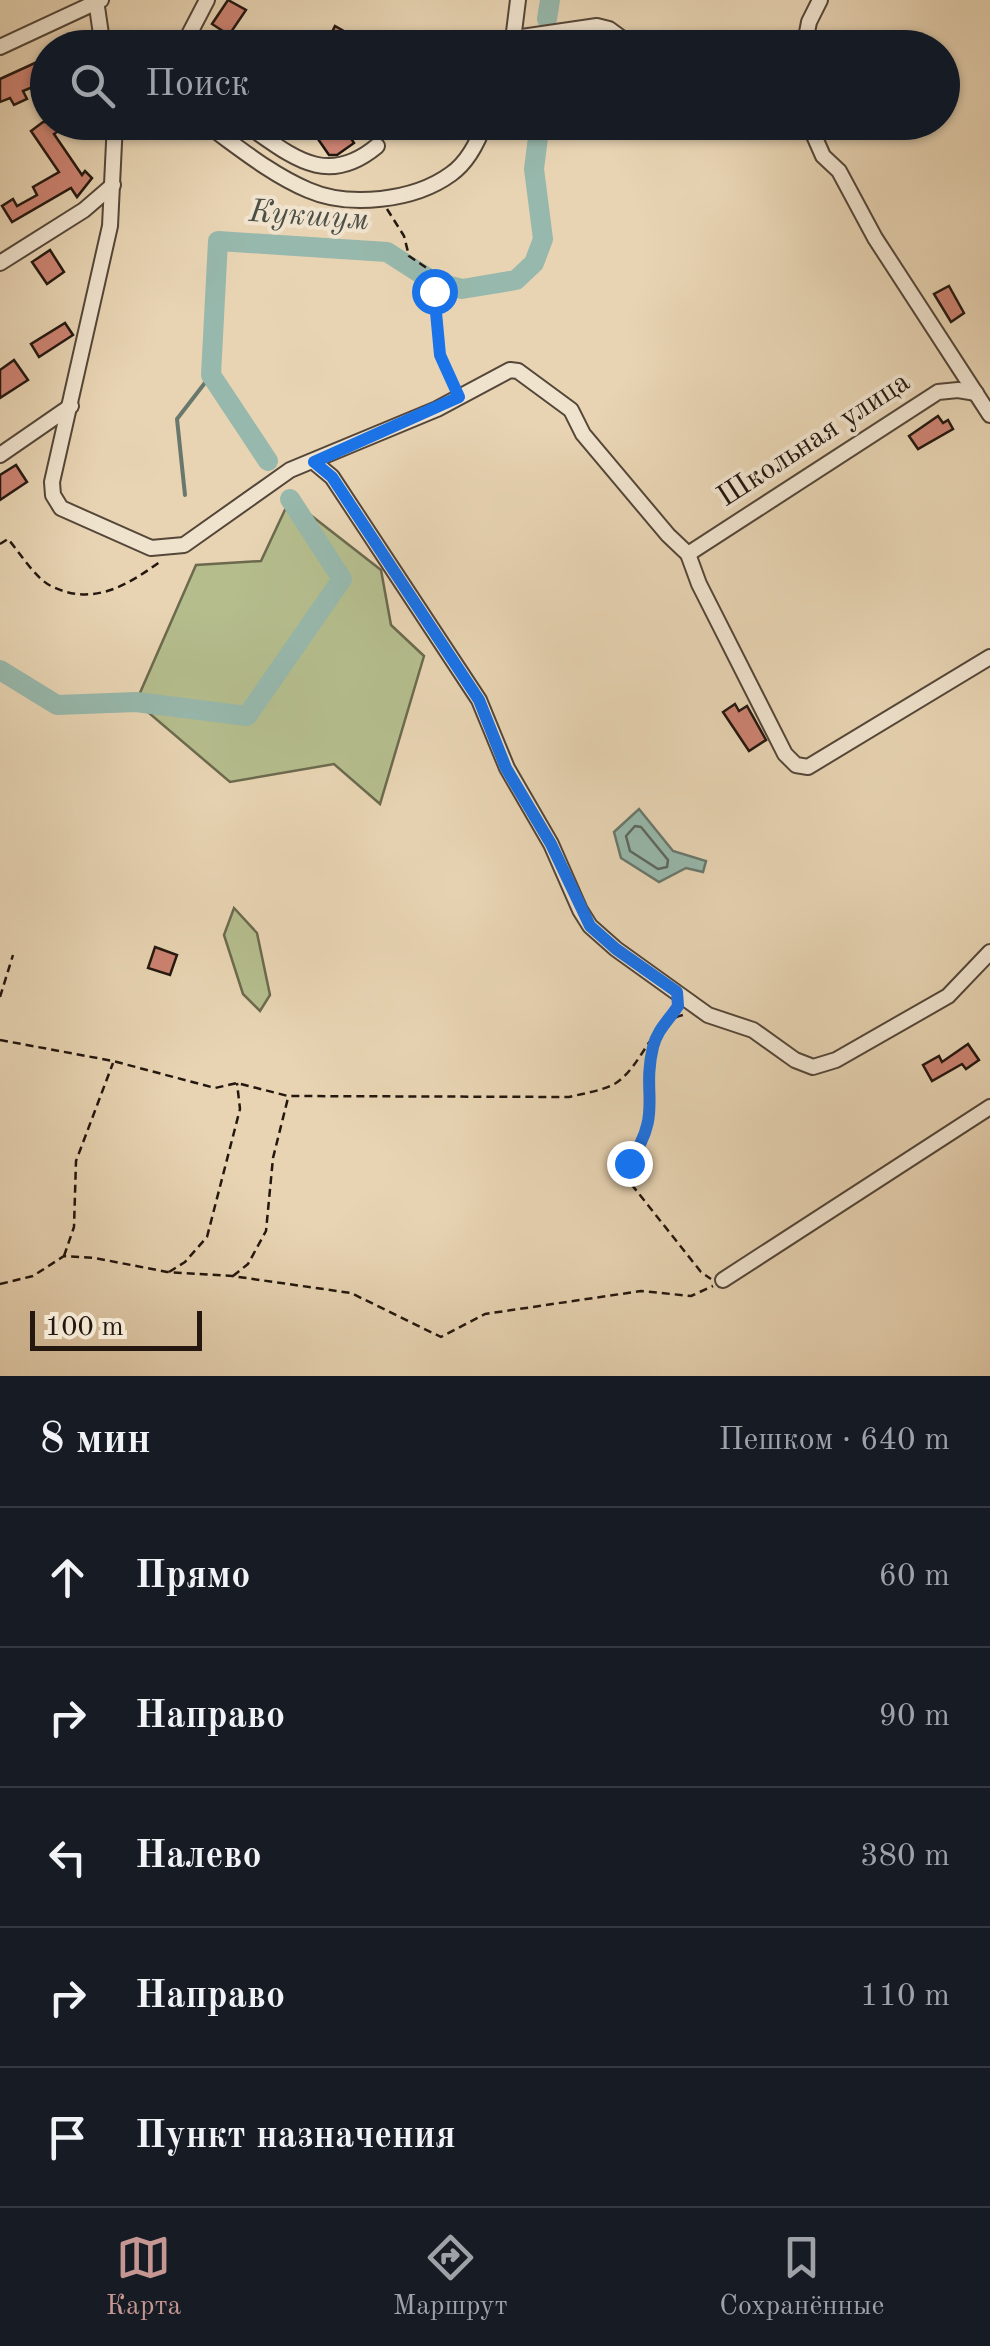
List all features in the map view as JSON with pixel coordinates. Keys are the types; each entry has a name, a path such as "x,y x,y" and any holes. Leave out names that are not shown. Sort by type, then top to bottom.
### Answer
{"street":[{"path":"191,30 207,0"},
{"path":"515,30 518,0"},
{"path":"807,30 820,0"},
{"path":"38,30 98,1 101,30"},
{"path":"577,30 597,26 610,30"},
{"path":"0,48 30,34"},
{"path":"114,140 110,226 52,482 53,495 61,508 151,548 184,545 290,470 459,397 510,370 518,371 571,410 583,434 668,536 688,554 699,584 777,737 796,764 808,767 990,657"},
{"path":"230,140 292,182 328,197 351,199 380,198 430,185 450,174 477,140"},
{"path":"269,140 317,168 338,168 363,158 377,146"},
{"path":"816,140 990,416"},
{"path":"0,263 84,210 113,185"},
{"path":"938,392 956,362"},
{"name":"Школьная улица","path":"688,554 938,392 958,390 976,394"},
{"path":"0,454 72,406"},
{"path":"314,462 332,477 479,700 506,768 551,844 590,926 708,1016 753,1030 795,1060 813,1066 836,1060 948,996 990,952"},
{"path":"723,1280 990,1107"}],"path":[{"path":"380,198 404,236 409,256 437,275 434,291 440,355 459,397"},
{"path":"0,544 8,539 50,586 90,595 125,587 184,545"},
{"path":"0,998 13,955"},
{"path":"0,1040 113,1062 215,1088 237,1084 288,1096 569,1097 617,1082 674,1013"},
{"path":"664,1024 677,1016 708,1016"},
{"path":"657,1033 650,1068 652,1113 648,1130 629,1163 628,1180 700,1272 723,1280"},
{"path":"64,1256 74,1226 76,1161 113,1062"},
{"path":"167,1272 185,1262 207,1237 240,1109 237,1084"},
{"path":"232,1276 248,1264 266,1231 273,1158 288,1096"},
{"path":"0,1284 33,1276 64,1256 95,1258 167,1272 232,1276 351,1293 441,1337 485,1314 642,1291 691,1296 723,1280"}],"green space":[{"path":"290,499 381,570 391,625 424,656 380,804 334,764 230,782 136,702 196,565 261,561"},
{"path":"234,908 257,933 270,995 260,1011 243,994 224,935"}],"water":[{"path":"639,809 673,851 706,861 703,872 686,868 659,882 621,858 614,832"}],"building":[{"path":"228,0 246,10 232,30 221,30 212,24"},
{"path":"30,65 30,88 23,91 27,99 14,105 10,98 0,102 0,79"},
{"path":"37,140 58,140 82,175 85,171 92,178 77,197 71,188 12,222 2,206 13,199 17,206 37,195 33,187 59,172"},
{"path":"319,140 354,143 337,155 329,155"},
{"path":"50,250 64,272 47,284 32,262"},
{"path":"949,286 964,313 951,322 934,294"},
{"path":"65,323 73,335 39,357 31,344"},
{"path":"14,360 28,380 0,398 0,370"},
{"path":"938,416 943,423 948,420 953,429 918,449 909,436"},
{"path":"16,465 27,482 0,500 0,475"},
{"path":"735,704 739,711 747,706 766,740 749,751 723,712"},
{"path":"155,947 177,955 170,975 148,968"},
{"path":"968,1044 979,1060 966,1069 962,1064 932,1081 923,1065 939,1056 942,1062"}],"waterway":[{"name":"Кукшум","path":"547,19 550,0"},
{"name":"Кукшум","path":"268,461 211,375 218,241 387,252 434,282 462,289 516,280 534,263 543,239 534,169 538,140"},
{"path":"185,495 177,419 211,375"},
{"name":"Кукшум","path":"0,670 57,705 136,702 247,716 342,579 290,499"}],"route":[{"path":"434,291 440,355 459,397 314,462 332,477 479,700 506,768 551,844 590,926 677,992 678,1006 657,1033 652,1048 652,1113 648,1130 629,1163"}]}
